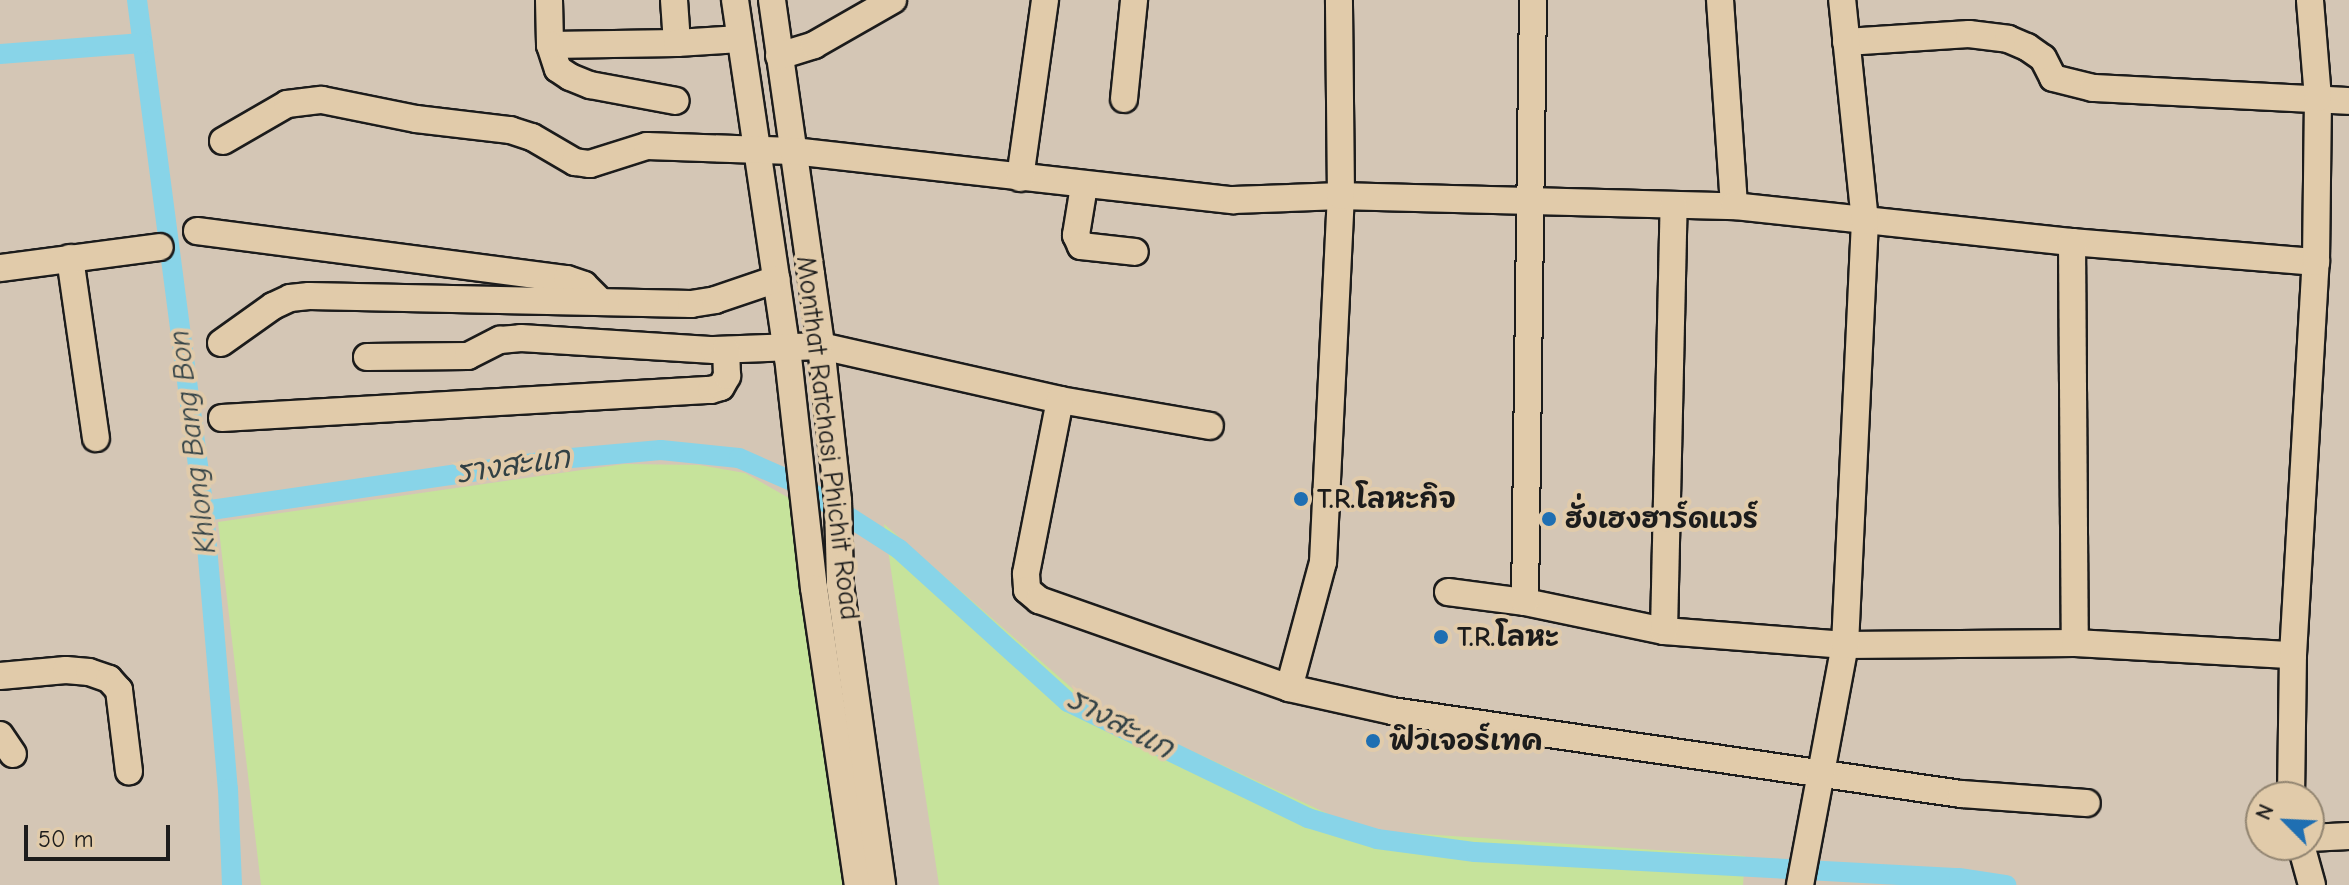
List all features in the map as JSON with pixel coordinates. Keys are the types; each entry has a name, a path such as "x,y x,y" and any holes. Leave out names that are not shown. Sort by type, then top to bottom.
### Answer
{"street":[{"path":"549,0 550,45 558,69 590,85 676,101"},
{"path":"674,0 677,43"},
{"name":"Monthat Ratchasi Phichit Road","path":"735,0 755,150 777,279 809,550 830,579 882,885"},
{"name":"Monthat Ratchasi Phichit Road","path":"772,0 821,346 838,501 830,579 858,885"},
{"path":"779,56 807,48 893,0"},
{"path":"1020,178 1045,0"},
{"path":"1124,99 1134,0"},
{"path":"1289,688 1323,562 1341,196 1339,0"},
{"path":"1525,602 1533,0"},
{"path":"1720,0 1734,206"},
{"path":"1800,885 1845,645 1865,221 1842,0"},
{"path":"2291,781 2293,655 2316,262 2318,98 2310,0"},
{"path":"1846,42 1969,34 2008,39 2027,47 2043,58 2053,78 2093,88 2349,101"},
{"path":"550,45 740,39"},
{"path":"223,141 287,104 313,100 416,119 510,130 532,137 575,162 590,164 647,146 793,151 1084,186 1233,200 1341,196 1734,206 2072,242 2316,262"},
{"path":"1084,186 1076,235 1081,246 1135,252"},
{"path":"1664,631 1674,206"},
{"path":"197,231 556,277 584,285 600,301"},
{"path":"2072,242 2075,643"},
{"path":"0,268 157,247"},
{"path":"70,258 96,438"},
{"path":"221,343 273,306 290,298 691,304 715,300 777,279"},
{"path":"367,357 468,356 500,340 521,338 726,350 821,346 1060,400 1210,426"},
{"path":"222,418 711,390 721,387 727,376 726,350"},
{"path":"1060,400 1026,574 1027,590 1039,600 1289,688 1392,711 1961,794 2087,803"},
{"path":"800,473 832,456"},
{"path":"1448,592 1525,602 1664,631 1845,645 2075,643 2293,655"},
{"path":"0,676 66,670 89,672 109,679 119,690 129,771"},
{"path":"2325,837 2349,836"},
{"path":"2305,861 2312,885"}],"green space":[{"path":"624,464 699,465 745,473 796,502 847,885 261,885 218,522"},
{"path":"884,524 1090,704 1363,830 1745,856 1743,885 939,885"}],"waterway":[{"name":"Khlong Bang Bon","path":"137,0 204,511 228,789 232,885"},
{"path":"0,54 143,43"},
{"name":"รางสะแก","path":"204,511 560,459 661,450 739,458 796,483 899,549 1068,702 1308,818 1377,839 1475,852 1959,878 2006,885"}],"place":[{"name":"T.R.โลหะกิจ","path":"1301,499"},
{"name":"ฮั่งเฮงฮาร์ดแวร์","path":"1549,519"},
{"name":"T.R.โลหะ","path":"1441,637"},
{"name":"ฟิวเจอร์เทค","path":"1373,741"}]}
